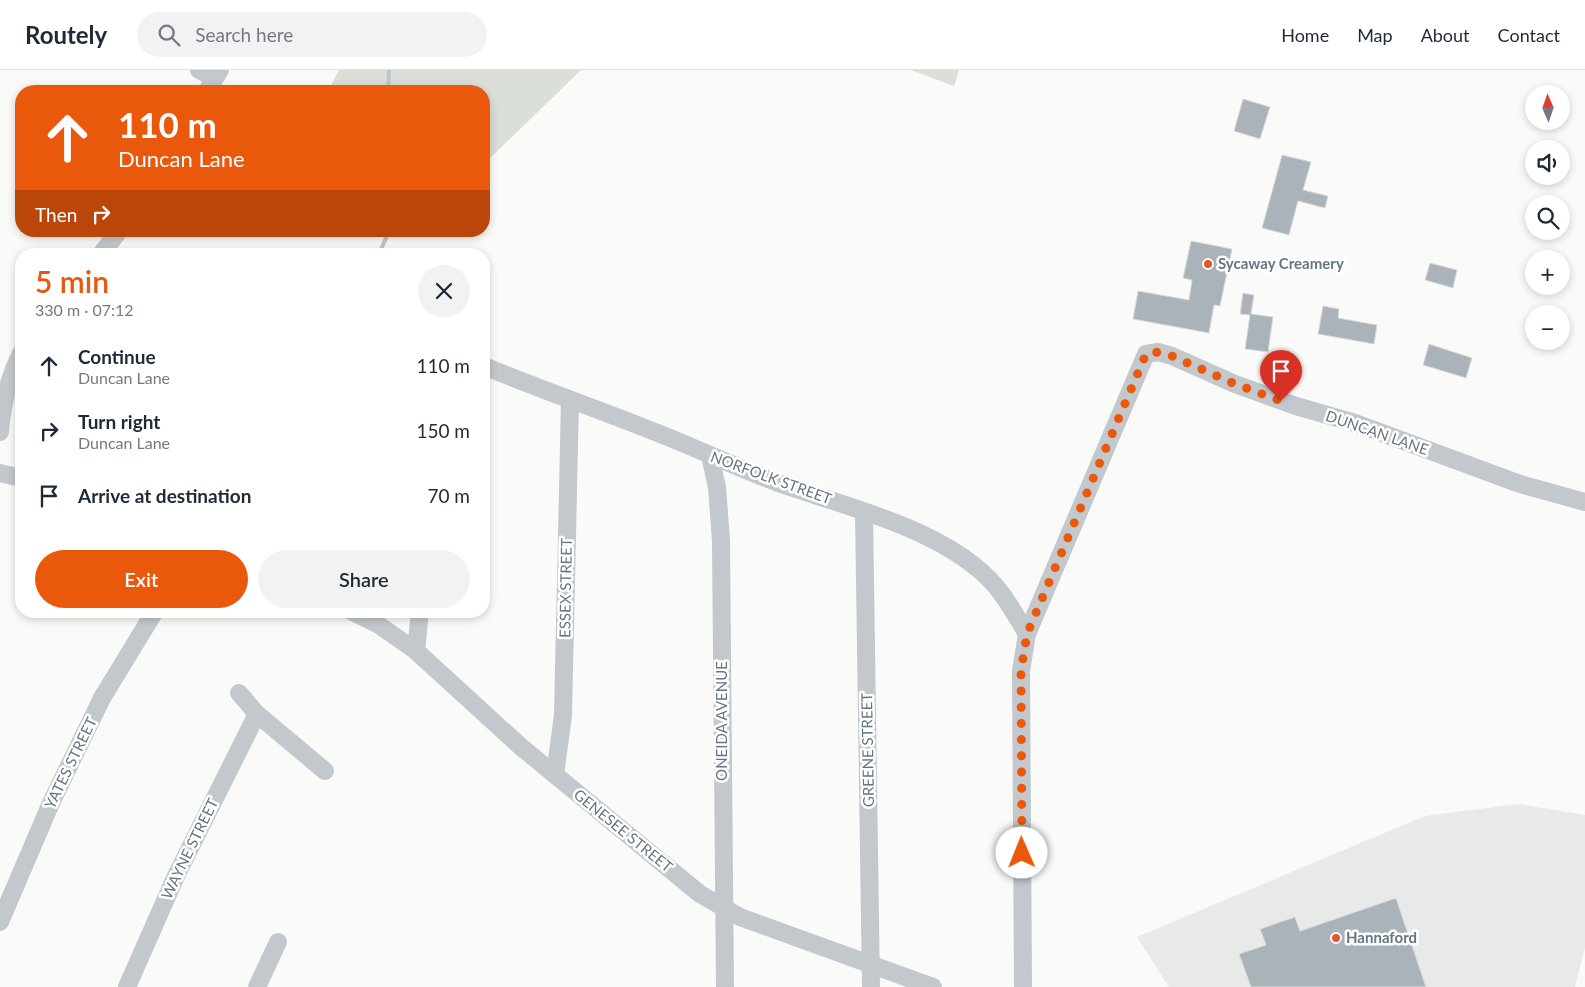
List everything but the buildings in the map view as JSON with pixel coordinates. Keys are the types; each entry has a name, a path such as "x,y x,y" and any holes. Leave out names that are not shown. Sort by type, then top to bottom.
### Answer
{"street":[{"path":"199,70 214,80"},
{"path":"106,248 114,237"},
{"name":"DUNCAN LANE","path":"1023,987 1021,671 1027,634 1146,354 1153,351 1172,356 1235,384 1296,406 1355,423 1520,484 1585,502"},
{"path":"0,432 1,416 15,366"},
{"name":"NORFOLK STREET","path":"490,368 652,430 710,456 776,482 892,522 931,540 958,554 977,567 1001,591 1027,634"},
{"name":"ESSEX STREET","path":"554,775 563,715 570,400"},
{"name":"ONEIDA AVENUE","path":"710,456 716,487 721,541 725,987"},
{"path":"0,472 15,476"},
{"name":"GREENE STREET","path":"864,512 871,987"},
{"name":"YATES STREET","path":"0,922 51,803 102,698 151,618"},
{"name":"GENESEE STREET","path":"364,618 379,626 416,652 554,775 700,894 724,909 932,987"},
{"path":"416,652 419,618"},
{"path":"239,693 257,714 325,771"},
{"name":"WAYNE STREET","path":"127,987 176,876 257,714"},
{"path":"257,987 278,942"}],"shaded area":[{"path":"339,70 581,70 490,158 490,85 331,85"},
{"path":"911,70 959,70 954,86"},
{"path":"1518,804 1585,815 1585,948 1575,987 1169,987 1137,937 1425,816"}],"waterway":[{"path":"388,85 389,70"},
{"path":"382,248 386,237"}],"place":[{"name":"Sycaway Creamery","path":"1208,264"},
{"name":"Hannaford","path":"1336,938"}],"route":[{"path":"1022,853 1021,671 1027,634 1146,354 1153,351 1172,356 1235,384 1281,401"}]}
